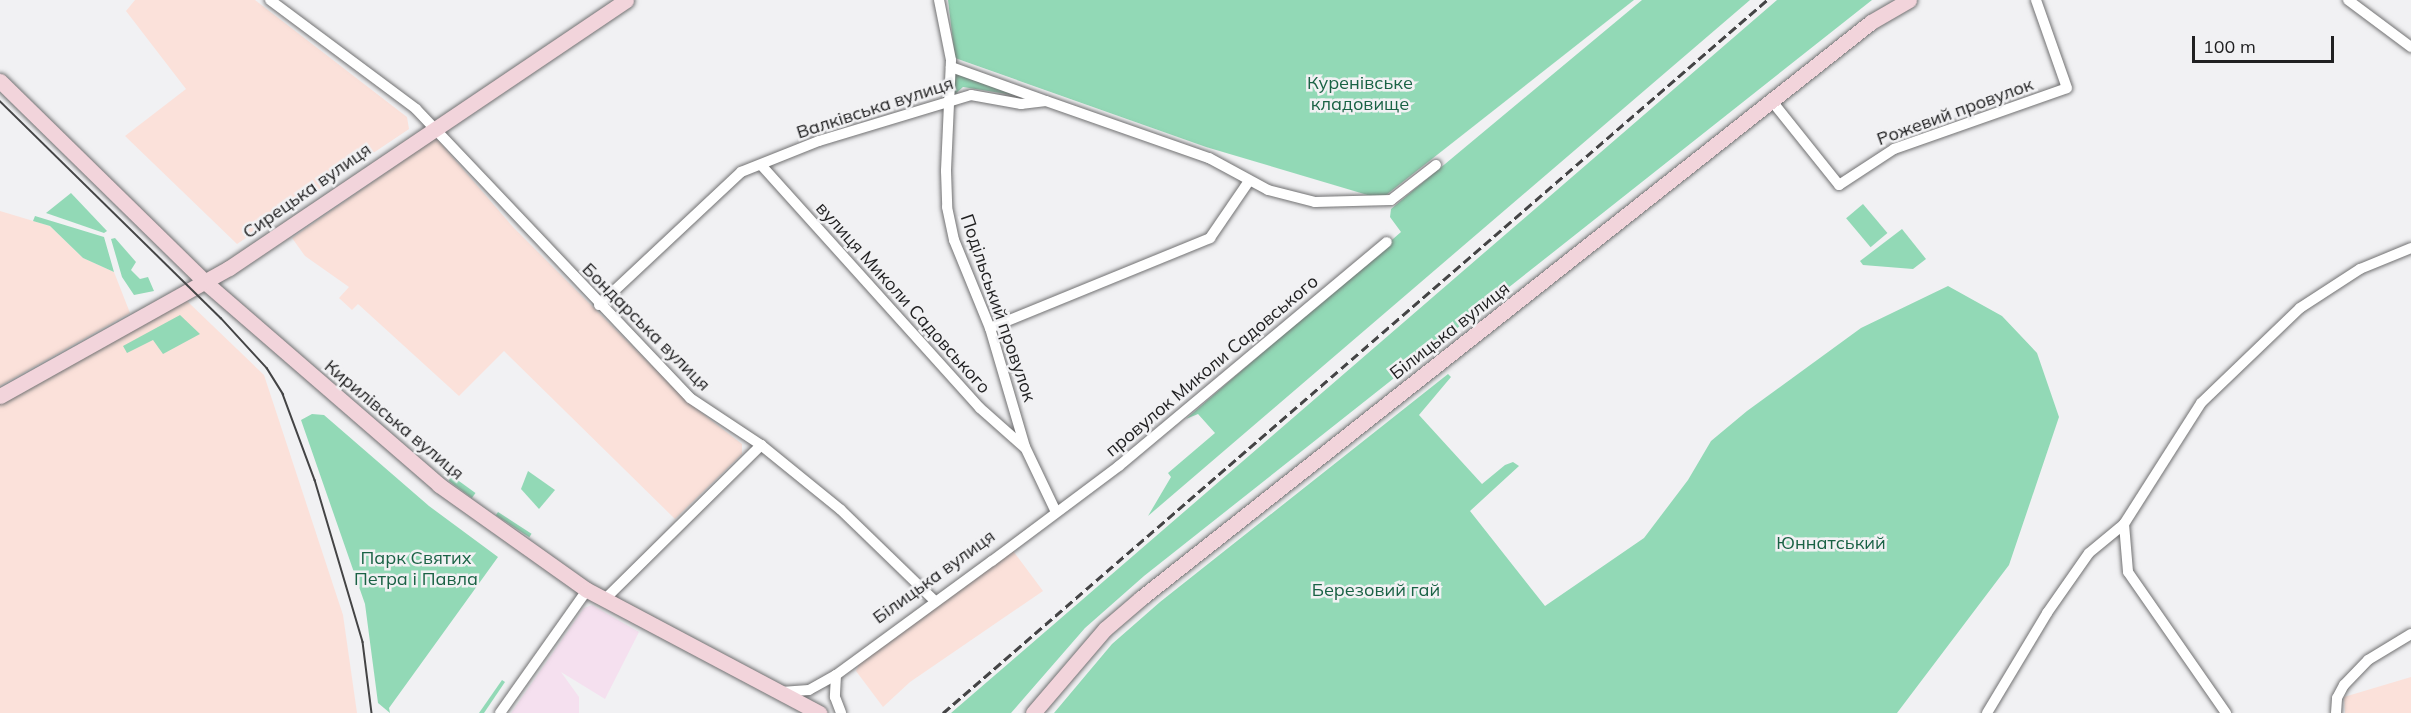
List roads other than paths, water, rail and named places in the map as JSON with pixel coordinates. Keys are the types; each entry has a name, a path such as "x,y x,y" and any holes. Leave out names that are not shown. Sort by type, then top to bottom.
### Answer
{"main road":[{"name":"Сирецька вулиця","path":"0,396 205,282 297,223 433,127 626,0"},
{"name":"Білицька вулиця","path":"1033,713 1105,629 1141,597 1871,22 1909,0"},
{"name":"Кирилівська вулиця","path":"0,81 205,282 410,462 501,532 587,590 819,713"}],"street":[{"name":"Бондарська вулиця","path":"270,0 416,109 599,305 690,398 761,445 841,510 934,600"},
{"name":"Подільський провулок","path":"939,0 951,67 947,207 957,248 990,328 1025,447 1056,512"},
{"name":"Рожевий провулок","path":"1771,100 1839,185 1894,149 2067,88 2036,0"},
{"path":"2348,0 2411,47"},
{"path":"951,67 1046,101"},
{"name":"Валківська вулиця","path":"599,305 741,172 762,166 819,141 949,100 976,94 1021,104 1046,101 1209,158 1249,181 1315,202 1380,203 1391,200 1436,165"},
{"name":"вулиця Миколи Садовського","path":"762,166 980,408 1025,447"},
{"path":"990,328 1210,238 1249,181"},
{"name":"провулок Миколи Садовського","path":"1056,512 1119,466 1387,242"},
{"path":"1988,713 2047,613 2089,553 2124,524 2201,403 2300,308 2360,269 2411,248"},
{"path":"604,600 761,445"},
{"name":"Білицька вулиця","path":"778,692 809,690 836,675 934,600 1056,512"},
{"path":"2124,524 2124,553 2133,580 2226,713"},
{"path":"500,713 587,590"},
{"path":"2336,713 2337,698 2368,660 2411,634"},
{"path":"836,675 836,697 841,713"}],"tram line":[{"path":"0,101 221,318 267,368 283,394 315,480 363,642 372,713"}],"railway":[{"path":"943,713 1767,0"}],"park label":[{"name":"Куренівське кладовище","path":"1360,94"},
{"name":"Юннатський","path":"1831,543"},
{"name":"Парк Святих Петра і Павла","path":"416,569"},
{"name":"Березовий гай","path":"1376,590"}]}
